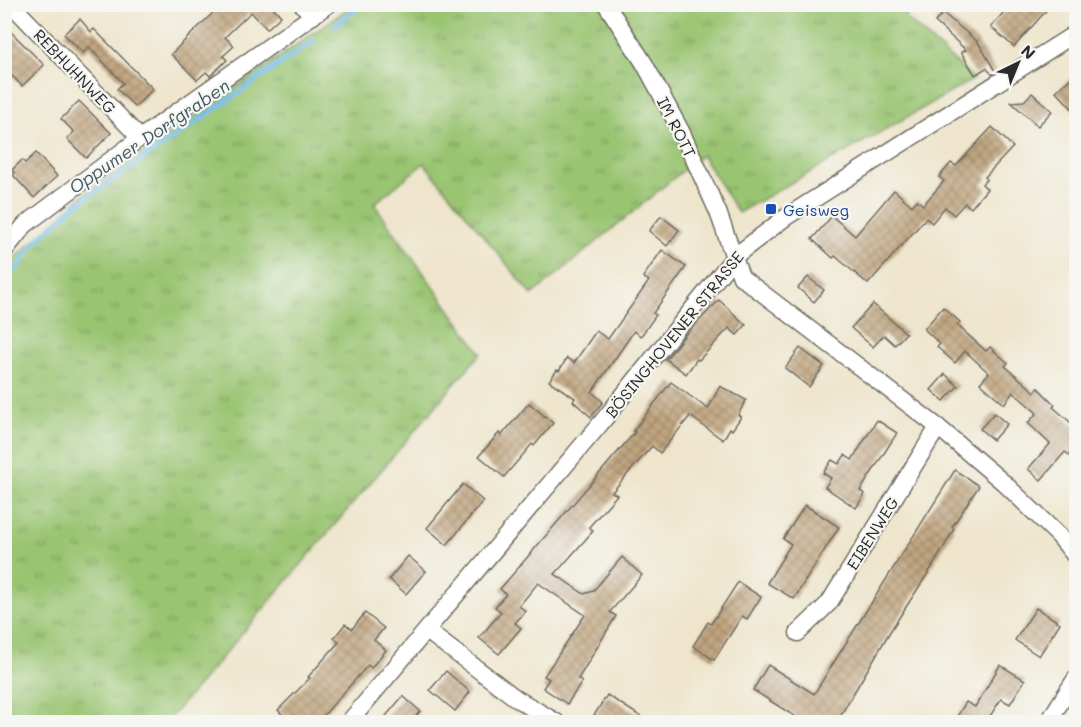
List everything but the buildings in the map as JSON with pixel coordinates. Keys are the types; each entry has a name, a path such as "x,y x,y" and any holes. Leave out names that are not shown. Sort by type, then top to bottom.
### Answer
{"street":[{"name":"REBHUHNWEG","path":"11,4 140,138"},
{"path":"4,250 25,225 307,10 329,4"},
{"name":"IM ROTT","path":"606,4 644,63 681,131 718,212 735,256"},
{"name":"BÖSINGHOVENER STRASSE","path":"349,723 601,423 735,256 786,217 1077,33"},
{"path":"735,256 741,277 938,428 1004,483 1059,536 1077,557"},
{"name":"EIBENWEG","path":"798,633 829,603 938,428"},
{"path":"427,631 517,699 556,723"},
{"path":"1048,723 1077,678"}],"green space":[{"path":"353,5 922,5 904,16 974,79 738,213 702,155 532,295 424,163 374,204 481,353 167,722 5,722 4,271 84,194"}],"waterway":[{"name":"Oppumer Dorfgraben","path":"335,25 363,4"},
{"name":"Oppumer Dorfgraben","path":"16,270 33,244 73,207 313,41"}],"place":[{"name":"Geisweg","path":"771,209"}]}
